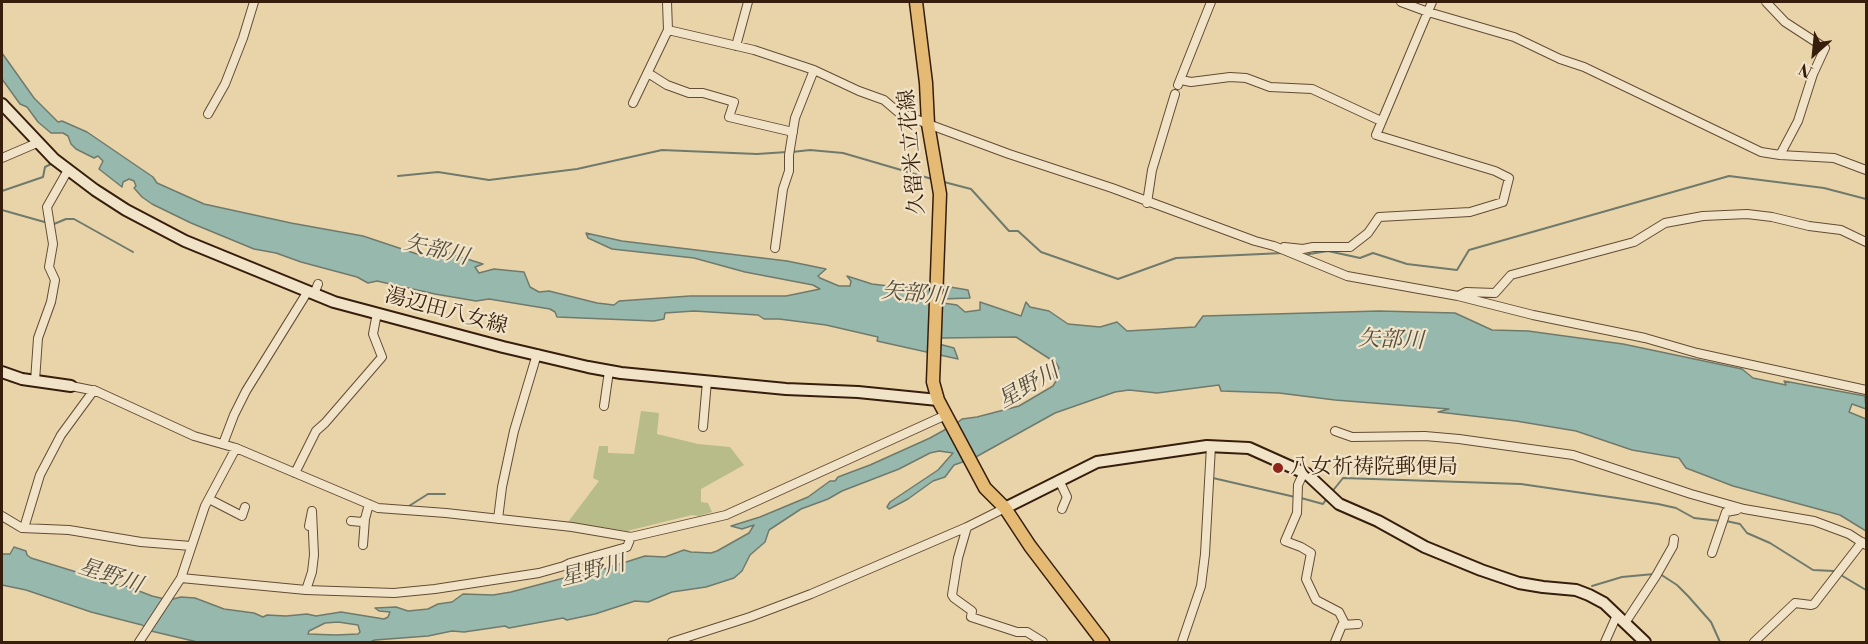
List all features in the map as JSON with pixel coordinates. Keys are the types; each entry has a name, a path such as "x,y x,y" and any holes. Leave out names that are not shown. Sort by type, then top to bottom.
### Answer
{"main road":[{"name":"久留米立花線","path":"916,2 926,83 928,124 940,194 933,361 933,382 938,400 985,488 1005,508 1030,546 1103,642"},
{"name":"湯辺田八女線","path":"2,104 37,143 68,170 95,190 158,227 185,241 313,290 345,305 503,347 609,371 786,389 858,392 938,400"},
{"path":"2,372 35,381 71,386"},
{"path":"1005,508 1097,462 1211,446 1250,448 1304,472 1339,504 1378,521 1425,547 1519,583 1543,588 1576,590 1604,603 1645,642"}],"street":[{"path":"208,114 225,84 254,2"},
{"path":"633,104 668,30 667,2"},
{"path":"1211,2 1180,82 1230,77 1246,78 1270,87 1312,89 1380,126"},
{"path":"1401,2 1514,37 1560,59 1584,67 1761,152 1834,158 1866,170"},
{"path":"1280,250 1284,247 1303,249 1350,247 1368,233 1379,217 1470,212 1503,202 1509,178 1502,174 1458,158 1376,135 1432,2"},
{"path":"1766,2 1785,22 1826,48 1813,74 1798,121 1780,155"},
{"path":"736,46 747,4"},
{"path":"668,30 736,46 814,70 884,100 898,112 928,124 1112,188 1347,276 1458,296 1533,315 1645,338 1696,353 1866,390"},
{"path":"775,248 783,189 789,171 795,117 814,70"},
{"path":"648,74 667,85 689,93 703,93 734,102 729,117 793,132"},
{"path":"1147,203 1152,170 1175,94"},
{"path":"2,158 37,143"},
{"path":"35,381 38,338 51,302 55,280 49,267 53,244 47,207 68,170"},
{"path":"1458,296 1466,292 1495,293 1511,275 1634,242 1665,223 1703,216 1747,214 1772,217 1809,226 1841,230 1866,242"},
{"path":"223,444 246,391 313,290"},
{"path":"295,472 316,431 326,423 382,357 373,334 377,313"},
{"path":"498,519 514,431 537,354"},
{"path":"604,406 609,371"},
{"path":"703,427 707,381"},
{"path":"71,386 94,390 194,436 236,448 378,508 445,512 572,527 631,537 726,515 948,417"},
{"path":"24,528 40,475 61,435 94,390"},
{"path":"1335,431 1352,437 1425,436 1533,448 1573,455 1744,509 1814,521 1842,531 1864,544 1814,604 1795,603 1754,642"},
{"path":"1182,642 1196,605 1206,554 1211,446"},
{"path":"139,642 181,578 195,529 236,448"},
{"path":"1304,472 1298,485 1297,513 1285,541 1311,553 1306,579 1316,600 1339,612 1345,624"},
{"path":"1059,480 1067,497 1062,509"},
{"path":"209,499 242,516 245,507"},
{"path":"363,545 369,504"},
{"path":"672,642 750,617 811,594 968,527 1005,508"},
{"path":"1712,553 1726,512 1744,509"},
{"path":"306,590 312,572 314,555 312,512 309,526"},
{"path":"2,516 24,528 69,531 141,542 191,546"},
{"path":"351,521 362,522 365,519"},
{"path":"968,527 958,558 954,598 972,611 970,617 1017,632 1027,632 1043,642"},
{"path":"181,578 306,590 394,593 456,587 539,573 627,546 631,537"},
{"path":"1605,642 1661,566 1673,546 1674,539"},
{"path":"1335,642 1339,629 1345,624 1358,624"}],"green space":[{"path":"641,411 659,413 657,434 698,444 730,447 744,465 701,489 701,502 708,503 712,512 627,531 568,522 599,481 593,478 599,446 608,446 608,453 634,454"}],"water":[{"name":"矢部川","path":"2,53 34,98 58,122 62,121 87,132 153,177 157,183 204,204 363,236 420,255 448,253 483,264 475,267 479,273 494,269 524,272 530,287 539,292 549,291 597,303 614,305 619,301 690,296 786,296 820,289 813,285 745,272 694,258 612,249 588,238 586,233 622,241 787,261 826,269 818,276 839,286 850,286 851,281 847,276 872,284 905,288 912,284 968,290 970,298 942,299 943,303 957,305 965,312 980,310 980,302 1021,316 1026,302 1030,307 1049,311 1068,324 1100,327 1117,322 1127,331 1195,327 1203,316 1379,311 1455,313 1492,330 1528,331 1623,344 1742,369 1753,378 1786,385 1784,381 1865,396 1866,409 1852,404 1849,412 1866,419 1866,531 1840,515 1733,486 1686,468 1679,458 1632,450 1576,431 1438,412 1449,409 1279,393 1221,391 1219,385 1157,393 1129,390 1115,392 1055,413 974,458 954,465 945,477 933,481 889,509 887,507 890,502 938,470 953,453 939,451 930,453 899,469 801,509 769,530 765,542 750,555 742,571 734,578 706,587 672,592 648,602 635,601 567,620 563,618 509,628 505,626 464,632 452,631 370,642 197,642 151,631 142,625 2,585 2,554 10,554 14,547 26,551 31,558 104,583 126,586 169,600 181,597 195,598 224,609 254,613 263,617 307,614 316,616 341,612 384,619 390,612 379,611 375,608 396,607 408,611 428,609 438,604 452,602 463,594 493,595 511,592 564,578 582,576 645,556 665,557 684,550 711,553 717,551 749,533 754,525 742,529 731,526 808,497 830,481 835,481 838,477 930,438 962,419 1019,406 1053,386 1056,381 1053,374 1059,368 1056,363 1016,337 941,338 939,344 954,348 958,359 877,341 878,337 826,325 764,319 758,315 694,311 665,313 664,319 654,321 557,317 550,309 489,299 476,301 377,281 368,283 357,277 276,253 254,249 152,204 134,188 136,186 134,181 129,179 123,182 122,187 99,169 103,161 98,156 94,158 76,149 68,136 63,133 51,133 38,122 27,107 20,104 2,79","holes":["325,623 358,625 360,632 358,634 308,634 309,631"]}],"waterway":[{"path":"398,176 438,172 489,180 577,169 662,150 757,154 787,152"},
{"path":"792,152 810,150 843,153 932,179"},
{"path":"2,191 43,177 45,167 53,163"},
{"path":"1303,255 1328,251 1360,258 1373,253 1407,264 1457,270 1469,250 1729,176 1824,188 1866,199"},
{"path":"944,182 971,189 1009,231 1018,231 1041,252 1118,279 1176,258 1283,253"},
{"path":"2,210 48,223"},
{"path":"54,224 66,219 74,219 133,252"},
{"path":"10,381 21,384"},
{"path":"1213,478 1295,497"},
{"path":"1331,493 1343,478 1521,484 1658,504 1676,508 1694,518 1721,521"},
{"path":"409,506 428,494 445,494"},
{"path":"1301,498 1323,504 1327,498"},
{"path":"1726,521 1740,524 1747,533 1770,543 1813,570 1834,571 1866,590"},
{"path":"1592,586 1622,577 1654,574"},
{"path":"1660,574 1677,585 1711,622 1720,642"}],"place":[{"name":"八女祈祷院郵便局","path":"1278,468"}],"water label":[{"name":"星野川","path":"1029,387"},
{"name":"星野川","path":"593,572"},
{"name":"星野川","path":"110,577"}]}
